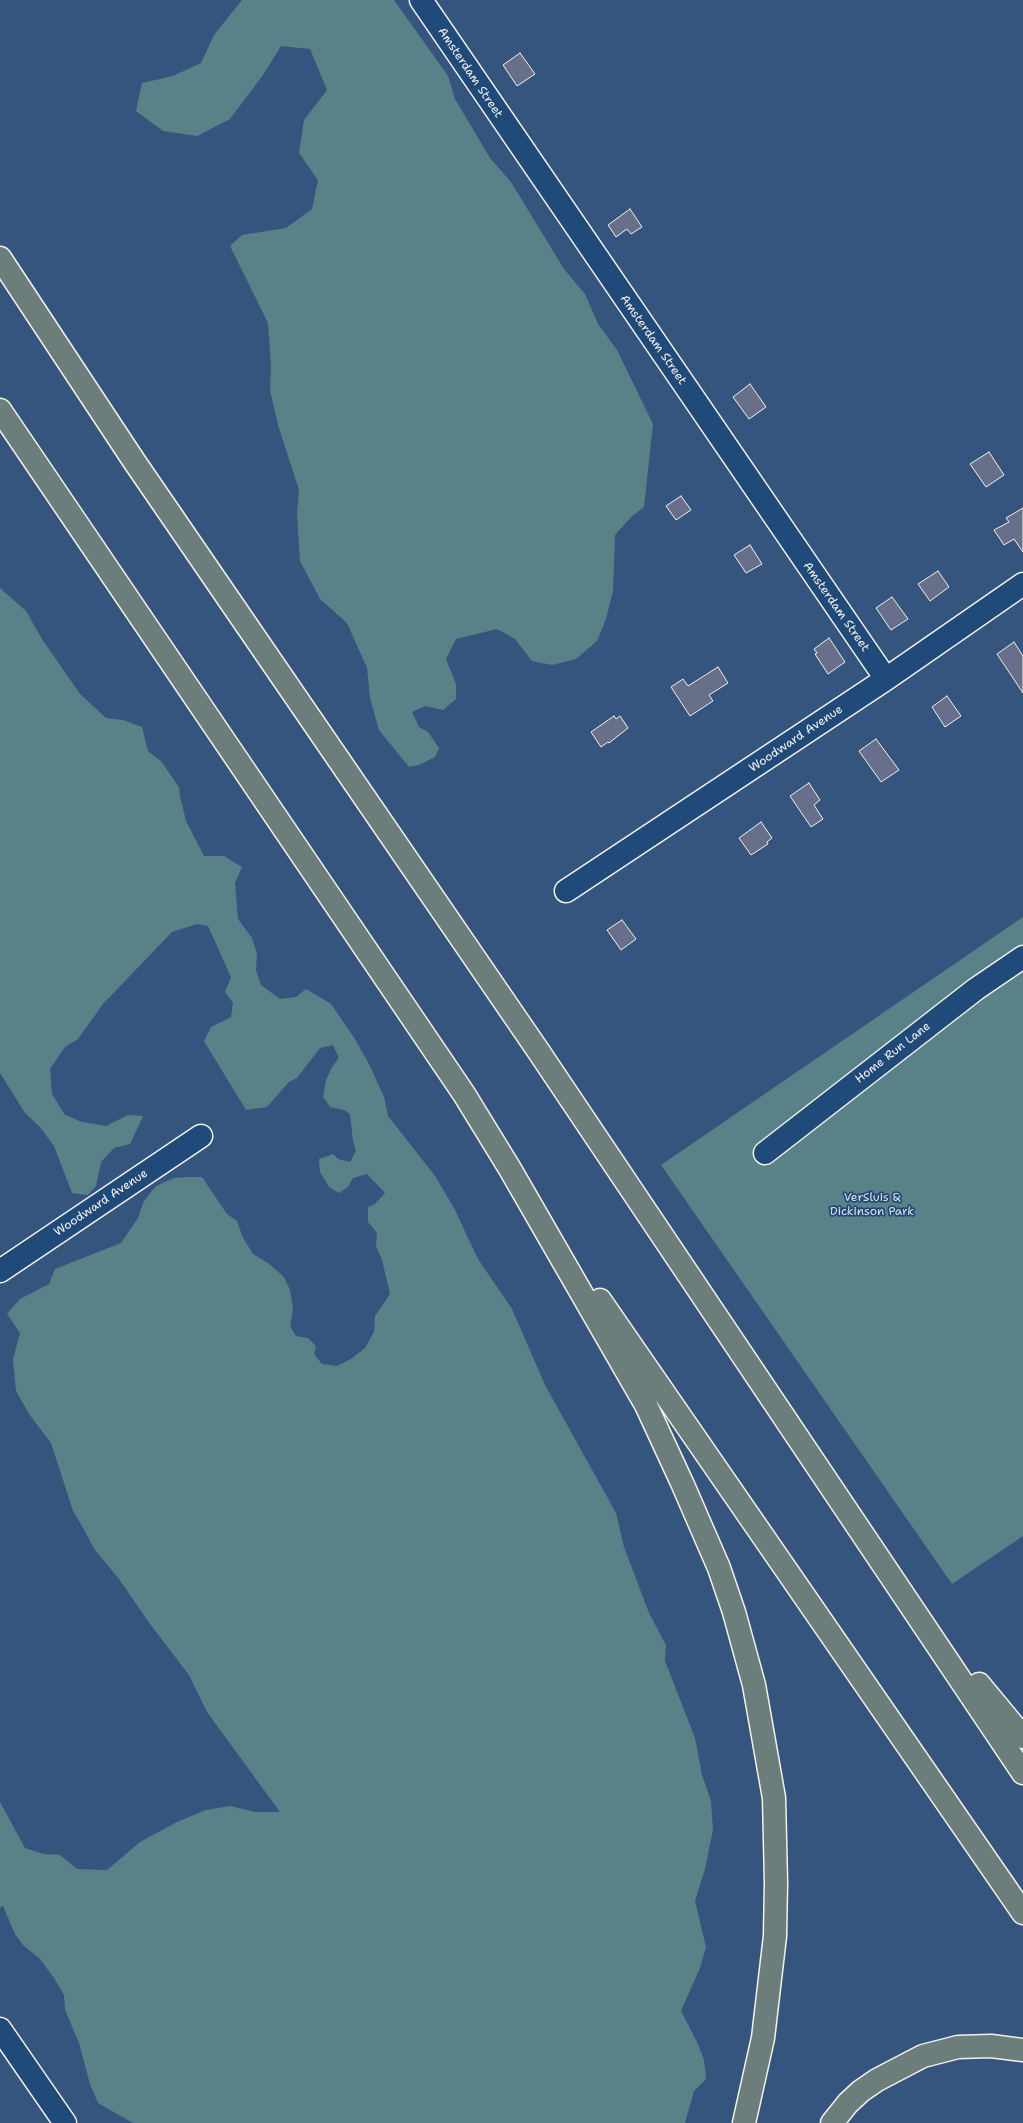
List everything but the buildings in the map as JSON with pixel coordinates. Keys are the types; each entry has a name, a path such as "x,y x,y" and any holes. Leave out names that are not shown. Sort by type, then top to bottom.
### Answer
{"highway":[{"path":"0,258 134,461 537,1049 903,1592 1023,1773"},
{"path":"0,410 403,1001 464,1094 510,1169 646,1405 719,1568 734,1612 754,1685 774,1798 776,1883 775,1936 763,2038 744,2123"},
{"path":"510,1169 1023,1913"},
{"path":"903,1592 1023,1737"},
{"path":"832,2123 848,2103 861,2091 877,2080 924,2056 958,2047 991,2046 1023,2050"}],"street":[{"name":"Amsterdam Street","path":"421,0 886,679"},
{"name":"Woodward Avenue","path":"566,891 886,679 1023,584"},
{"name":"Home Run Lane","path":"765,1153 976,989 1023,957"},
{"name":"Woodward Avenue","path":"0,1271 201,1136"},
{"path":"0,2029 65,2123"}],"green space":[{"path":"242,0 394,0 448,76 455,99 490,158 511,182 564,269 585,294 598,324 617,350 653,424 644,507 631,517 615,535 613,591 606,619 597,641 576,659 552,665 532,661 515,639 497,629 456,639 446,659 456,684 456,699 443,710 425,706 412,712 419,727 428,732 439,748 435,757 419,765 409,767 379,730 370,698 367,668 347,623 320,599 300,561 297,514 299,490 278,425 270,390 271,366 268,323 230,246 242,235 286,228 312,209 318,180 299,153 304,120 327,90 310,49 281,46 263,75 230,119 197,136 163,131 136,111 142,83 173,76 201,63 214,35"},
{"path":"0,588 26,611 42,639 80,694 106,718 123,720 142,727 148,751 161,761 179,787 186,821 204,856 224,856 242,867 235,883 238,919 252,938 257,954 256,970 261,985 280,999 296,997 306,989 331,1004 355,1039 370,1066 384,1097 388,1116 435,1176 454,1208 478,1259 512,1309 545,1385 616,1513 624,1547 649,1613 666,1645 665,1661 695,1738 702,1775 711,1801 713,1830 705,1869 695,1901 706,1947 700,1968 681,2011 698,2044 704,2060 706,2079 694,2091 685,2123 133,2123 98,2103 90,2084 79,2043 65,2010 64,1995 40,1959 23,1945 15,1934 3,1906 0,1908 0,1802 25,1848 44,1854 60,1855 77,1869 107,1870 140,1842 177,1822 206,1810 230,1806 255,1812 280,1812 207,1712 189,1675 150,1624 119,1579 95,1550 73,1511 51,1443 29,1414 16,1391 13,1359 20,1333 7,1314 20,1299 49,1284 55,1269 121,1243 138,1218 144,1201 156,1186 174,1178 187,1177 202,1177 227,1214 237,1221 243,1238 253,1254 268,1263 284,1277 290,1290 293,1309 290,1326 296,1336 308,1338 316,1346 314,1354 322,1364 337,1366 351,1359 365,1348 374,1332 375,1316 390,1294 382,1260 376,1246 377,1233 368,1222 368,1207 375,1204 385,1193 367,1174 353,1178 348,1187 339,1193 329,1187 320,1172 319,1159 333,1154 338,1159 350,1162 356,1151 353,1141 350,1114 344,1110 330,1107 323,1097 326,1080 332,1067 339,1058 333,1045 320,1048 297,1078 289,1082 267,1107 246,1110 204,1041 211,1027 231,1017 233,1003 225,992 231,977 208,926 197,924 172,932 103,1004 78,1039 65,1047 50,1069 52,1094 65,1115 82,1122 106,1126 128,1115 143,1116 130,1144 114,1148 101,1162 96,1186 88,1195 72,1193 54,1146 40,1127 25,1113 0,1073"},
{"name":"VerSluis & Dickinson Park","path":"1023,917 1023,1536 952,1584 661,1165"}]}
